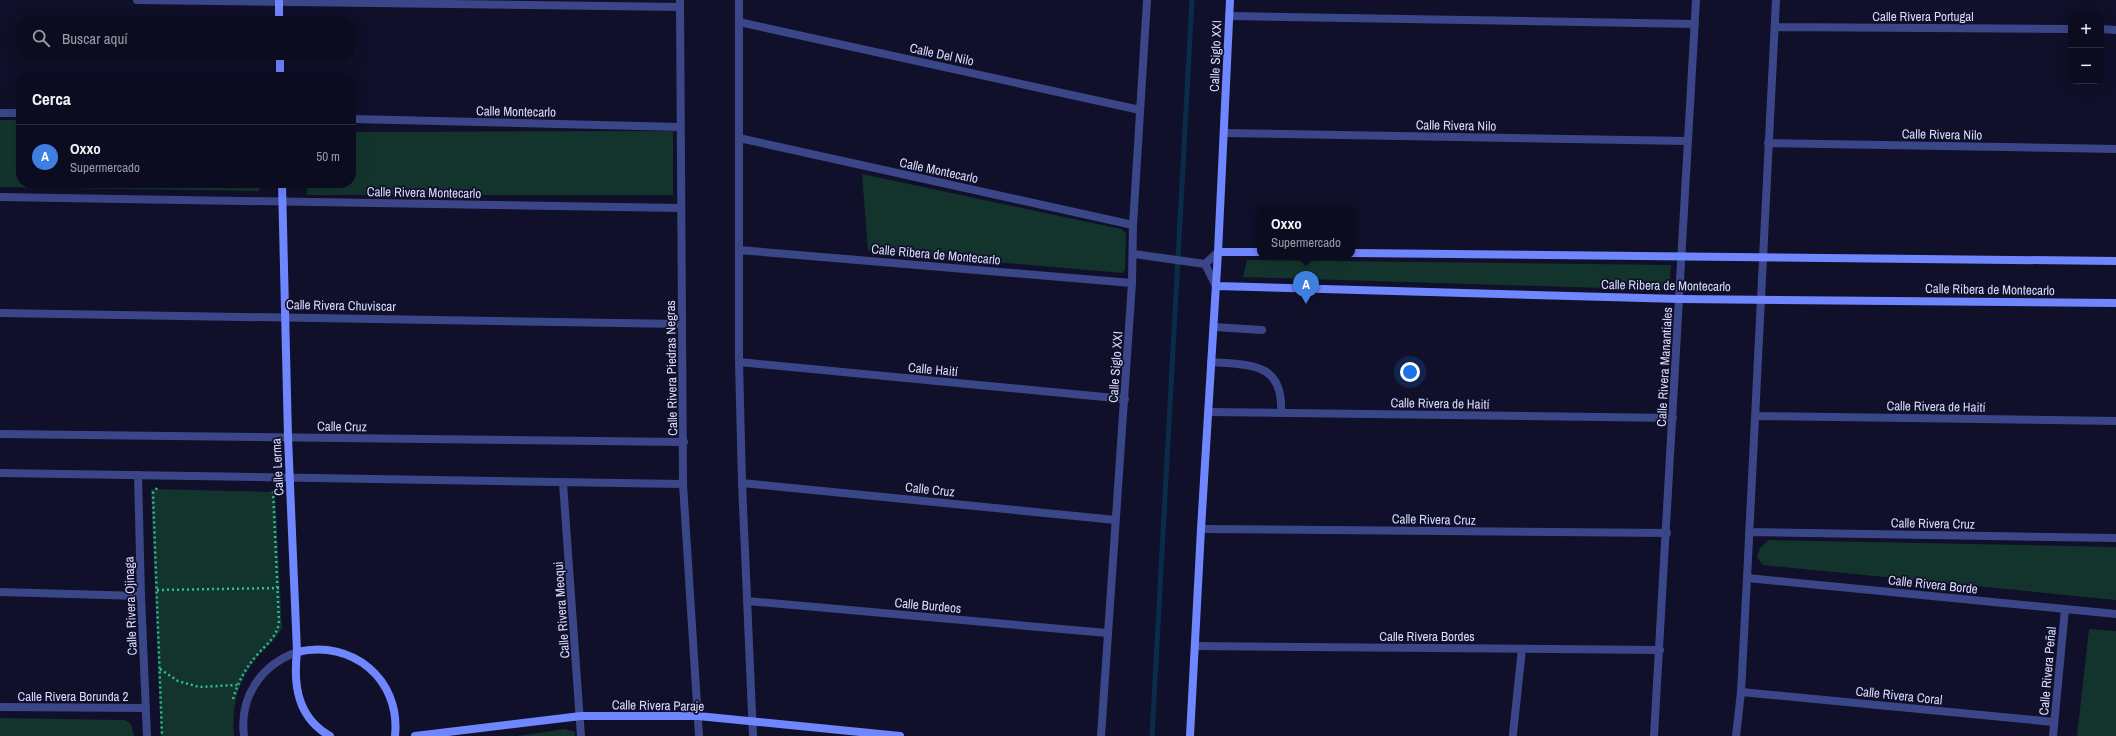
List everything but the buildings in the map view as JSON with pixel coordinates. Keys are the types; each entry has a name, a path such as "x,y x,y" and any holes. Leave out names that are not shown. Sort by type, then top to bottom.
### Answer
{"street":[{"path":"137,0 680,3"},
{"path":"739,0 739,362 742,483 753,736"},
{"name":"Calle Siglo XXI","path":"1101,736 1107,633 1125,400 1134,254 1133,225 1147,0"},
{"name":"Calle Siglo XXI","path":"1190,736 1214,327 1230,0"},
{"name":"Calle Rivera Manantiales","path":"1654,736 1667,533 1687,141 1696,0"},
{"path":"1736,736 1740,692 1756,416 1762,298 1762,258 1776,0"},
{"path":"279,1 279,16"},
{"name":"Calle Rivera Piedras Negras","path":"680,3 680,208 684,442 683,484 699,736"},
{"path":"1229,16 1694,24"},
{"name":"Calle Del Nilo","path":"739,22 1140,110"},
{"name":"Calle Rivera Portugal","path":"1775,27 2068,29"},
{"path":"2104,29 2116,30"},
{"path":"280,60 280,72"},
{"path":"0,113 16,113"},
{"name":"Calle Montecarlo","path":"356,119 680,127"},
{"name":"Calle Rivera Nilo","path":"1224,133 1687,141"},
{"name":"Calle Montecarlo","path":"739,138 1133,225"},
{"name":"Calle Rivera Nilo","path":"1768,142 2116,149"},
{"name":"Calle Lerma","path":"282,188 288,437 297,652 297,695 303,709 312,722 330,736"},
{"name":"Calle Rivera Montecarlo","path":"0,198 680,208"},
{"name":"Calle Ribera de Montecarlo","path":"738,250 1132,283"},
{"path":"1134,254 1204,264 1218,252 1257,252"},
{"path":"1355,253 2116,261"},
{"path":"1204,264 1216,286"},
{"name":"Calle Ribera de Montecarlo","path":"1216,286 1680,299 1762,298 2116,303"},
{"name":"Calle Rivera Chuviscar","path":"0,313 285,316 682,324"},
{"path":"1214,327 1262,330"},
{"name":"Calle Haití","path":"739,362 1125,400"},
{"path":"1211,362 1250,365 1262,368 1274,379 1282,397 1281,413"},
{"name":"Calle Rivera de Haití","path":"1208,412 1673,418"},
{"name":"Calle Rivera de Haití","path":"1756,416 2116,421"},
{"name":"Calle Cruz","path":"0,434 684,442"},
{"path":"0,473 290,476 683,484"},
{"name":"Calle Rivera Ojinaga","path":"138,475 147,736"},
{"name":"Calle Rivera Meoqui","path":"563,482 581,716 581,736"},
{"name":"Calle Cruz","path":"742,483 1116,520"},
{"name":"Calle Rivera Cruz","path":"1201,529 1667,533"},
{"name":"Calle Rivera Cruz","path":"1749,532 2116,538"},
{"name":"Calle Rivera Borde","path":"1747,578 2116,614"},
{"path":"0,592 141,593"},
{"name":"Calle Burdeos","path":"747,601 1107,633"},
{"name":"Calle Rivera Peñal","path":"2053,736 2065,608"},
{"name":"Calle Rivera Bordes","path":"1195,646 1660,650"},
{"path":"244,736 243,720 245,705 255,684 270,666 283,658 297,652 312,649 336,651 358,659 370,668 381,680 392,700 395,716 395,736"},
{"path":"1513,734 1522,649"},
{"name":"Calle Rivera Coral","path":"1740,692 2054,722"},
{"name":"Calle Rivera Borunda 2","path":"0,707 146,708"},
{"name":"Calle Rivera Paraje","path":"415,736 581,716 698,716 900,736"}],"path":[{"path":"158,487 153,493 162,736"},
{"path":"233,700 237,685 245,671 271,641 278,630 274,490 267,490"},
{"path":"141,593 157,590 294,588"},
{"path":"144,669 160,669 178,681 199,687 237,685"}],"green space":[{"path":"0,120 16,120 16,187 0,187"},
{"path":"673,131 673,195 307,195 307,188 356,188 356,132"},
{"path":"862,174 1121,229 1126,233 1125,270 1122,273 868,251"},
{"path":"65,188 259,188 259,191"},
{"path":"1247,260 1671,265 1669,290 1243,277"},
{"path":"151,489 275,492 282,628 275,639 253,663 242,682 235,702 233,725 234,736 161,736"},
{"path":"1769,540 2116,547 2116,600 1763,565 1757,557 1760,548"},
{"path":"2089,629 2116,631 2116,736 2077,736"},
{"path":"0,718 125,720 131,724 134,736 0,736"},
{"path":"565,729 575,732 575,736 518,736"}],"waterway":[{"path":"1152,736 1192,0"}],"place":[{"name":"Oxxo","path":"1306,304"}]}
